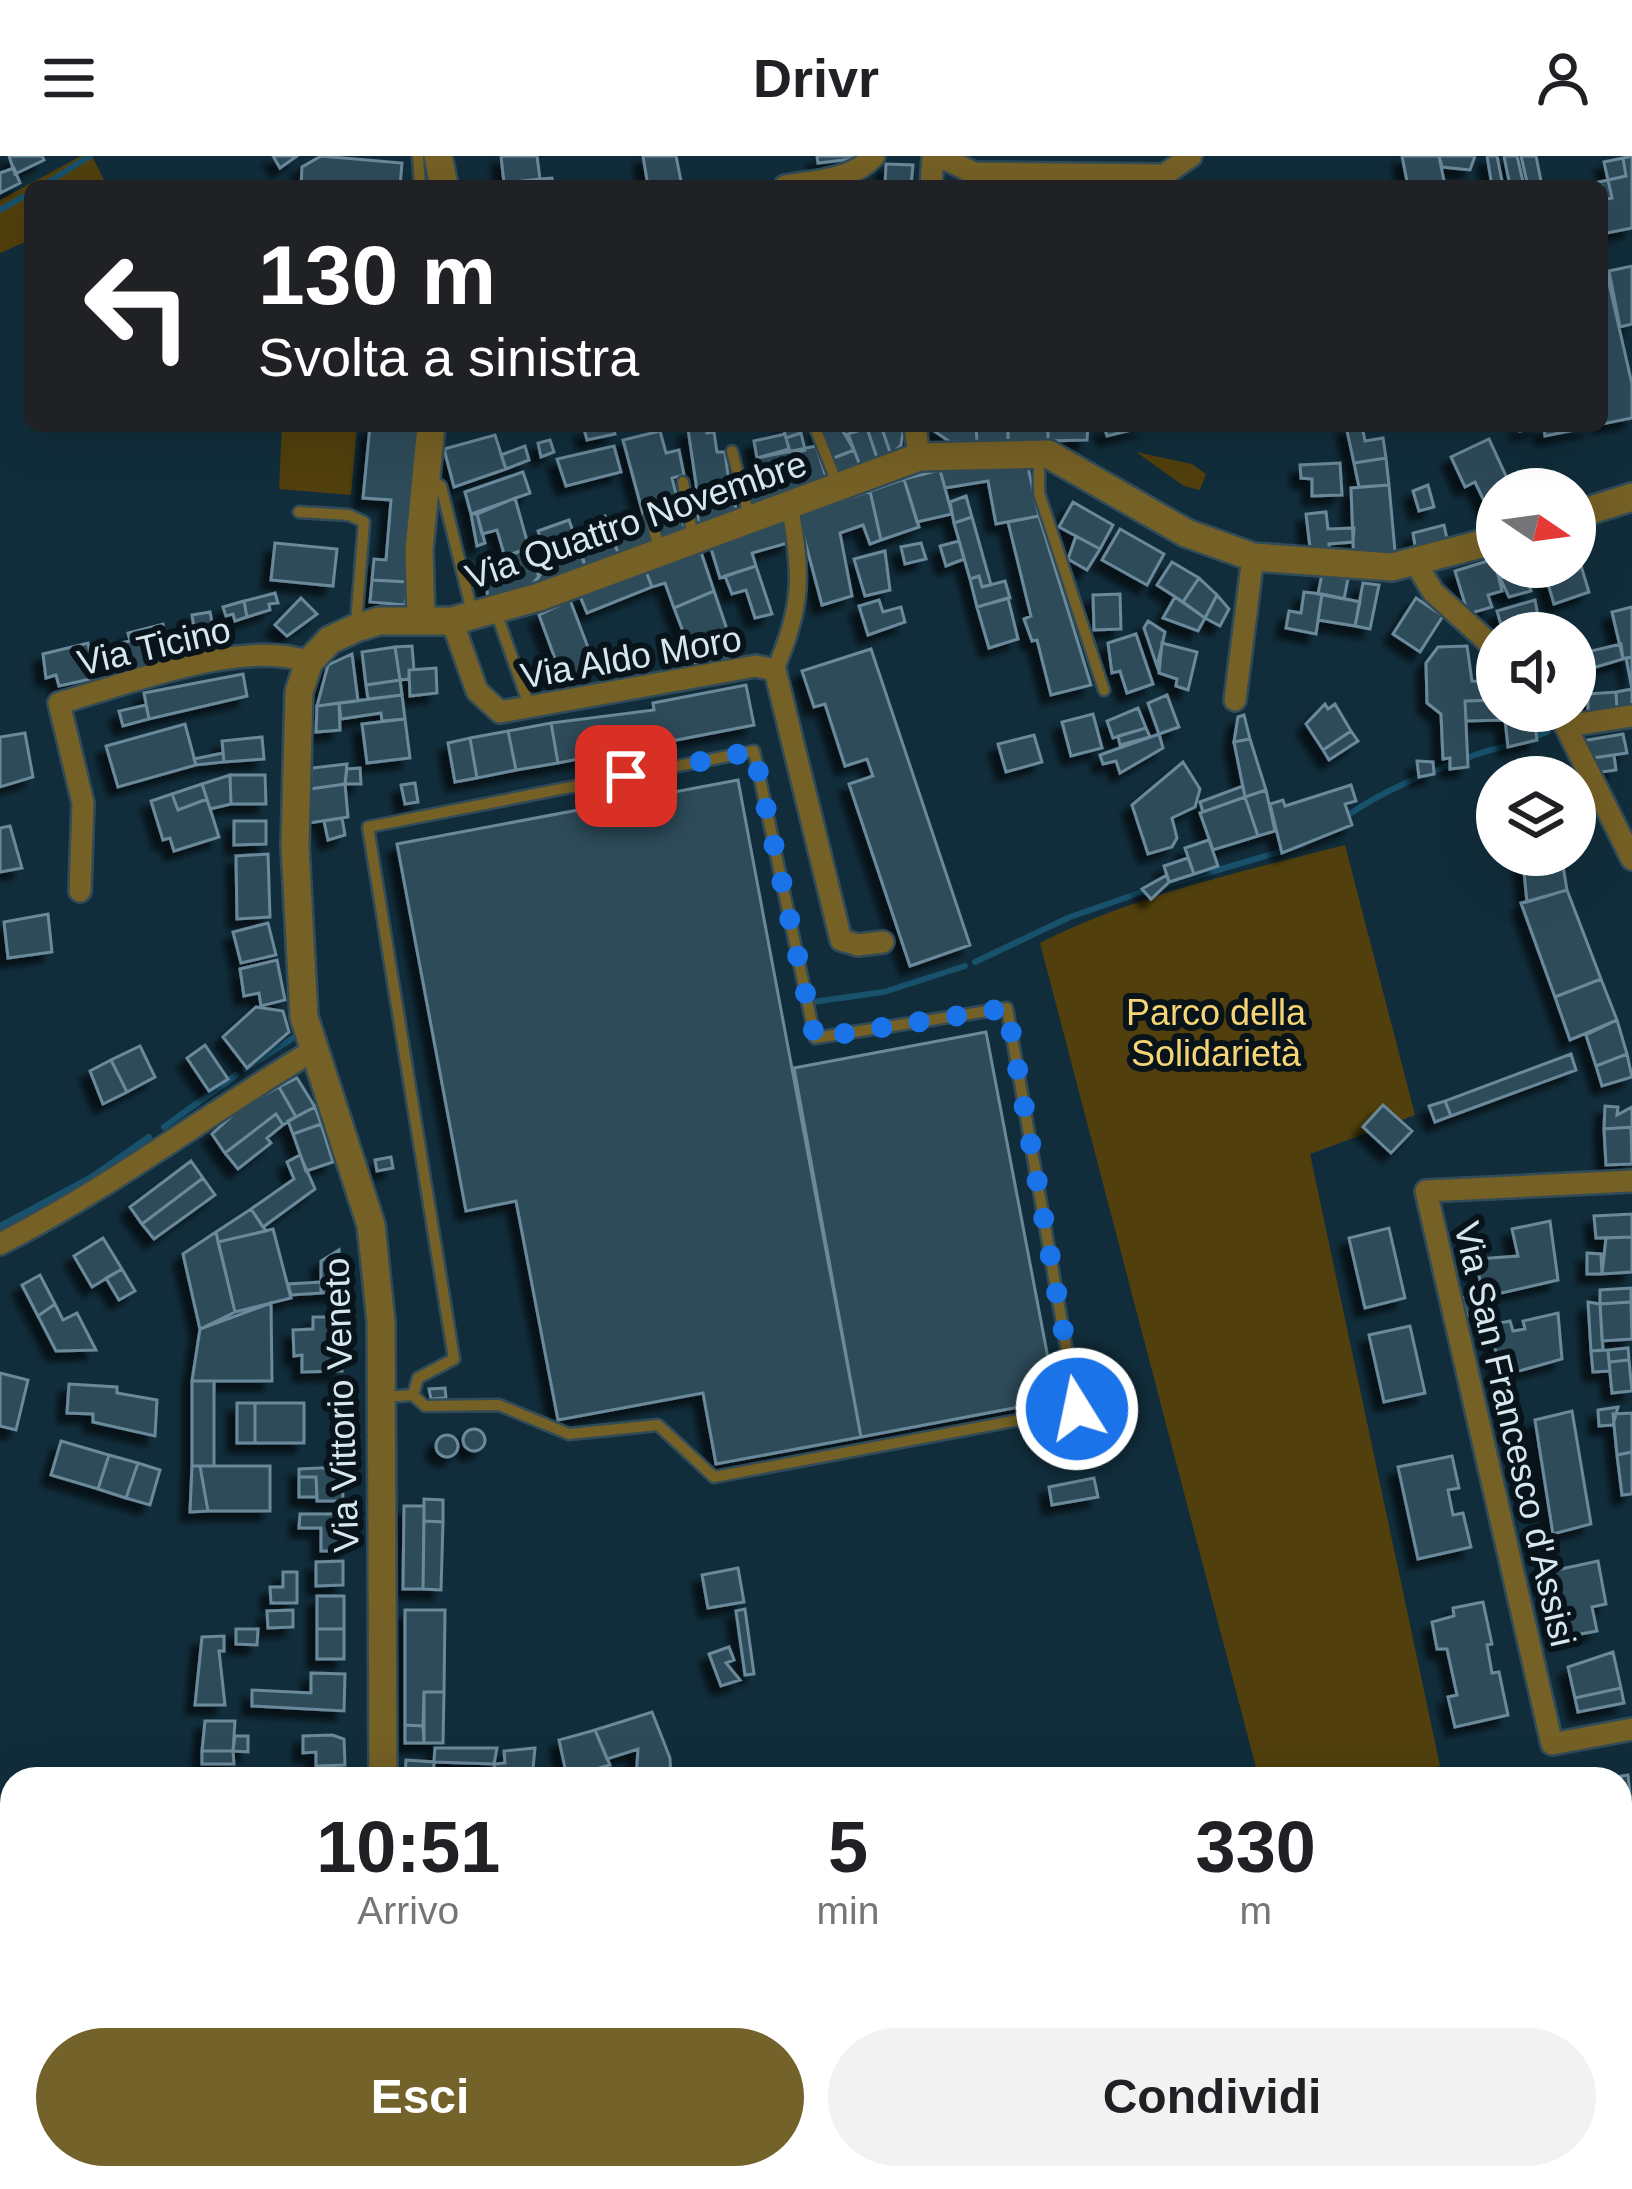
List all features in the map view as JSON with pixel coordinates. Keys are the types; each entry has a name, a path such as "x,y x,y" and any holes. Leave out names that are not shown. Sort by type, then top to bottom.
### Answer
{"street":[{"path":"823,180 864,167 874,156"},
{"path":"936,156 974,173 1142,175 1164,175 1191,156"},
{"path":"309,662 330,640 356,628 421,619 419,550 430,432"},
{"path":"916,432 920,457"},
{"name":"Via Quattro Novembre","path":"421,619 473,615 659,546 790,507 920,457 1040,453 1082,470 1186,533 1253,557 1354,568 1417,565 1476,547"},
{"path":"1596,508 1632,497"},
{"path":"775,670 795,624 802,573 790,507"},
{"path":"1235,700 1253,557"},
{"path":"1417,565 1433,592 1476,631"},
{"name":"Via Aldo Moro","path":"473,615 485,704 500,712 756,666 775,670 841,940 857,945 883,942"},
{"name":"Via Ticino","path":"80,891 83,803 59,703 191,667 258,656 286,654 309,662"},
{"name":"Via Vittorio Veneto","path":"309,662 298,692 295,846 304,1017 371,1225 381,1397 383,1767"},
{"path":"1596,718 1632,716"},
{"path":"1568,732 1632,859"},
{"path":"0,1244 94,1196 201,1119 314,1050"},
{"name":"Via San Francesco d'Assisi","path":"1632,1181 1426,1191 1552,1744 1632,1729"}],"lane":[{"path":"817,432 839,489"},
{"path":"732,451 750,519"},
{"path":"1040,453 1040,493 1104,690"},
{"path":"426,483 434,478 441,485 473,615 530,709"},
{"path":"683,482 693,537"},
{"path":"299,512 350,515 364,522 356,628"},
{"path":"650,516 659,546"},
{"path":"381,1397 413,1395 425,1406 500,1405 568,1435 658,1425 714,1477 1077,1409 1007,1008 815,1038 754,751 368,827 454,1359 418,1378 413,1395"}],"green space":[{"path":"81,156 92,156 104,180 37,180"},
{"path":"24,187 24,243 0,253 0,200"},
{"path":"282,432 356,432 351,495 279,489"},
{"path":"1136,452 1192,464 1206,474 1200,490 1184,486"},
{"name":"Parco della Solidarietà","path":"1345,845 1415,1115 1310,1154 1440,1766 1256,1767 1040,943 1114,911"}],"building":[{"path":"9,156 42,156 44,160 15,174"},
{"path":"273,156 297,156 280,168"},
{"path":"321,156 402,163 401,180 301,180 302,167"},
{"path":"501,156 537,156 540,179 504,180"},
{"path":"643,156 676,156 681,180 647,180"},
{"path":"817,156 862,156 862,158 818,163"},
{"path":"1402,156 1439,156 1444,180 1407,180"},
{"path":"1439,156 1475,156 1470,170 1442,167"},
{"path":"1487,156 1497,156 1502,180 1491,180"},
{"path":"1504,156 1517,156 1523,180 1509,180"},
{"path":"1521,156 1536,156 1541,180 1527,180"},
{"path":"1632,156 1632,228 1608,233 1608,199 1612,198 1608,180 1626,176 1623,158"},
{"path":"1623,158 1626,176 1608,180 1604,162"},
{"path":"886,164 913,165 912,180 885,180"},
{"path":"14,168 20,183 0,193 0,173"},
{"path":"1632,266 1632,324 1620,327 1609,271"},
{"path":"1608,279 1632,384 1632,418 1608,423"},
{"path":"369,432 421,432 408,582 372,580 374,559 386,560 391,500 363,498"},
{"path":"585,432 614,432 615,434 587,440"},
{"path":"660,432 666,453 679,450 684,475 672,478 686,534 661,544 652,511 643,514 623,440"},
{"path":"688,432 714,432 717,452 725,452 729,483 697,491"},
{"path":"820,432 844,432 854,450 831,459"},
{"path":"868,432 883,432 891,455 878,461"},
{"path":"868,432 878,461 861,468 848,434"},
{"path":"883,432 903,432 901,445 891,455"},
{"path":"936,432 976,432 977,442 950,442"},
{"path":"976,432 1008,432 1008,441 977,442"},
{"path":"1008,432 1048,432 1048,441 1008,441"},
{"path":"1048,432 1088,432 1087,440 1048,441"},
{"path":"1347,432 1363,432 1365,441 1383,438 1386,458 1354,463"},
{"path":"801,433 805,450 791,455 786,438"},
{"path":"785,434 789,449 757,458 754,441"},
{"path":"495,435 506,469 454,487 444,449"},
{"path":"1489,439 1502,468 1476,468 1476,484 1465,487 1451,457"},
{"path":"550,440 554,452 541,457 538,443"},
{"path":"525,446 529,460 506,469 501,455"},
{"path":"614,446 621,472 566,486 557,459"},
{"path":"816,446 828,483 751,511 743,487 763,478 757,458"},
{"path":"854,450 861,468 839,478 831,459"},
{"path":"1386,458 1389,485 1359,487 1354,463"},
{"path":"1027,463 1039,516 996,524 988,481 945,488 940,470"},
{"path":"1340,463 1342,495 1312,496 1312,479 1301,478 1300,465"},
{"path":"940,470 952,514 917,522 904,479"},
{"path":"523,472 530,493 471,514 465,492"},
{"path":"904,479 919,527 881,540 870,491"},
{"path":"729,483 733,497 695,508 697,491"},
{"path":"1389,485 1396,562 1354,565 1351,488"},
{"path":"1428,485 1434,507 1419,511 1413,491"},
{"path":"870,491 881,540 870,544 863,525 840,533 852,596 822,605 798,515"},
{"path":"966,496 972,517 954,523 950,502"},
{"path":"733,497 737,512 698,523 698,506"},
{"path":"515,498 529,548 505,557 497,530 482,534 477,514"},
{"path":"1073,502 1113,525 1100,549 1059,527"},
{"path":"1326,512 1328,529 1354,528 1353,542 1329,544 1329,557 1311,556 1306,514"},
{"path":"471,514 477,514 485,543 477,546"},
{"path":"605,516 620,559 587,572 577,539 590,533 587,523"},
{"path":"1039,516 1091,685 1051,695 1037,640 1032,641 1024,619 1031,616 1008,522"},
{"path":"972,517 991,585 982,587 979,576 970,579 954,523"},
{"path":"647,518 656,546 620,559 610,530"},
{"path":"783,519 791,542 752,553 756,566 720,578 709,542"},
{"path":"569,520 587,572 530,587 554,558 546,554 538,531"},
{"path":"1444,525 1449,548 1417,558 1413,533"},
{"path":"1120,529 1164,554 1147,585 1102,560"},
{"path":"1076,536 1100,549 1087,570 1068,559"},
{"path":"959,541 964,559 946,566 940,546"},
{"path":"275,543 337,549 333,586 271,580"},
{"path":"921,543 926,559 905,564 901,547"},
{"path":"699,546 714,591 674,608 665,583 652,587 645,569"},
{"path":"529,548 539,577 530,587 488,598 483,564"},
{"path":"885,551 890,590 865,596 854,559"},
{"path":"1172,562 1199,578 1183,602 1157,585"},
{"path":"1476,565 1476,588 1501,588 1488,595 1492,607 1468,614 1455,571"},
{"path":"756,566 772,614 755,618 746,590 732,594 725,576"},
{"path":"645,569 652,587 587,613 580,596"},
{"path":"1322,574 1348,579 1344,599 1318,594"},
{"path":"979,576 982,587 1005,581 1010,598 977,607 970,579"},
{"path":"1199,578 1217,595 1205,618 1183,602"},
{"path":"372,580 408,582 405,605 370,602"},
{"path":"1363,583 1379,585 1370,629 1355,626"},
{"path":"1505,588 1530,588 1531,591 1509,597"},
{"path":"1549,588 1588,588 1589,592 1554,604"},
{"path":"714,591 736,656 698,670 674,608"},
{"path":"714,591 736,656 698,670 674,608"},
{"path":"1304,592 1322,594 1316,634 1286,628 1289,611 1301,613"},
{"path":"275,593 278,603 269,604 270,610 247,617 244,601"},
{"path":"1120,594 1121,629 1094,630 1093,595"},
{"path":"1322,594 1360,602 1355,626 1318,620"},
{"path":"1217,595 1229,609 1220,626 1205,618"},
{"path":"1175,597 1205,618 1198,631 1163,618"},
{"path":"301,598 317,614 287,636 275,625"},
{"path":"1008,598 1018,639 989,648 977,607"},
{"path":"1416,598 1443,616 1420,652 1393,634"},
{"path":"570,600 597,671 564,683 539,615"},
{"path":"879,600 883,612 901,607 905,622 868,635 859,606"},
{"path":"1535,600 1537,612 1497,612"},
{"path":"244,601 247,617 235,621 233,614 226,616 223,607"},
{"path":"1632,607 1632,657 1623,659 1612,612"},
{"path":"210,612 213,627 194,628 192,615"},
{"path":"1148,621 1165,632 1157,666 1144,628"},
{"path":"163,624 165,639 150,640 157,668 109,677 103,647 130,641 128,633"},
{"path":"203,628 208,652 175,658 169,633"},
{"path":"1136,634 1153,684 1127,693 1120,671 1112,673 1108,643"},
{"path":"88,643 95,678 59,686 56,675 46,678 43,654"},
{"path":"1162,643 1197,652 1188,690 1176,686 1177,679 1159,673"},
{"path":"1621,644 1623,659 1596,667 1596,650"},
{"path":"412,646 414,670 409,670 409,679 400,680 395,647"},
{"path":"1467,646 1472,681 1476,681 1476,701 1465,701 1468,767 1450,769 1450,758 1443,759 1441,714 1427,703 1426,663 1438,647"},
{"path":"395,647 400,680 366,685 362,652"},
{"path":"871,649 970,945 910,966 849,784 873,776 867,759 845,766 825,704 814,707 802,671"},
{"path":"352,654 358,701 317,706 328,665"},
{"path":"1632,657 1632,689 1626,658"},
{"path":"436,668 437,693 410,696 409,670"},
{"path":"243,674 247,696 149,719 144,693"},
{"path":"400,680 402,695 368,699 366,685"},
{"path":"746,685 754,725 558,763 551,723 654,710 653,703"},
{"path":"1632,689 1632,708 1617,711 1616,692"},
{"path":"1616,692 1617,711 1596,712 1596,693"},
{"path":"402,695 405,719 382,721 381,713 341,719 339,703"},
{"path":"1167,695 1179,727 1159,734 1148,703"},
{"path":"1465,701 1476,701 1476,721 1466,721"},
{"path":"339,703 340,730 316,732 317,706"},
{"path":"1325,704 1328,709 1335,704 1351,731 1323,750 1306,724"},
{"path":"146,705 149,719 123,726 119,711"},
{"path":"1138,708 1146,728 1113,738 1107,721"},
{"path":"1093,714 1102,748 1071,756 1062,722"},
{"path":"1244,715 1250,739 1234,742 1238,717"},
{"path":"405,719 410,758 367,763 362,724"},
{"path":"551,723 558,763 516,770 508,731"},
{"path":"185,724 196,765 118,787 106,746"},
{"path":"1146,728 1150,737 1120,745 1118,736"},
{"path":"508,731 516,770 477,778 470,738"},
{"path":"1351,731 1358,741 1329,760 1323,750"},
{"path":"1506,732 1536,732 1537,740 1508,747"},
{"path":"25,733 33,777 0,787 0,737"},
{"path":"1159,734 1163,748 1120,773 1116,761 1103,764 1100,755"},
{"path":"1623,734 1627,753 1585,756 1582,741"},
{"path":"1034,735 1042,762 1006,772 998,744"},
{"path":"262,737 264,759 224,762 222,741"},
{"path":"470,738 477,778 455,782 448,743"},
{"path":"1250,739 1266,790 1245,797 1234,742"},
{"path":"223,753 224,762 196,765 194,759"},
{"path":"1614,755 1616,770 1596,773 1596,757"},
{"path":"1417,761 1433,762 1434,774 1419,777"},
{"path":"1183,762 1200,789 1195,807 1172,818 1177,838 1172,847 1148,854 1132,805"},
{"path":"347,764 345,784 310,789 312,768"},
{"path":"360,768 361,784 345,784 347,769"},
{"path":"230,775 265,775 266,804 231,804"},
{"path":"230,775 231,804 210,809 202,784"},
{"path":"738,780 861,1437 716,1464 703,1393 558,1420 516,1201 466,1211 397,844"},
{"path":"415,783 418,802 405,804 401,785"},
{"path":"202,784 207,799 178,810 172,794"},
{"path":"345,784 348,817 309,823 310,789"},
{"path":"1351,785 1356,801 1345,804 1352,825 1282,853 1270,804 1283,800 1285,806"},
{"path":"1243,786 1245,797 1203,812 1200,802"},
{"path":"1266,790 1275,831 1258,836 1245,797"},
{"path":"172,794 178,810 207,799 219,837 174,851 170,838 163,840 151,801"},
{"path":"1245,797 1258,836 1213,850 1200,813"},
{"path":"342,818 345,835 328,840 324,821"},
{"path":"234,821 266,821 266,844 234,845"},
{"path":"10,826 22,868 0,872 0,828"},
{"path":"1209,840 1218,866 1194,874 1185,848"},
{"path":"268,854 270,917 237,919 236,856"},
{"path":"1188,858 1194,874 1169,882 1164,866"},
{"path":"1167,875 1169,882 1151,899 1142,889"},
{"path":"1524,876 1565,876 1567,890 1527,902"},
{"path":"1567,890 1601,979 1555,997 1521,903"},
{"path":"48,914 52,952 8,958 4,922"},
{"path":"268,923 276,955 241,963 233,932"},
{"path":"277,960 285,1000 261,1006 259,993 244,996 240,969"},
{"path":"1601,979 1617,1020 1570,1040 1555,997"},
{"path":"256,1007 283,1011 289,1032 247,1068 223,1037"},
{"path":"1617,1020 1627,1054 1596,1066 1586,1035"},
{"path":"986,1032 1056,1400 861,1437 794,1068"},
{"path":"205,1045 228,1079 209,1091 187,1058"},
{"path":"140,1046 155,1077 127,1092 111,1060"},
{"path":"1571,1054 1576,1070 1451,1116 1445,1101"},
{"path":"1627,1054 1632,1077 1602,1086 1596,1066"},
{"path":"111,1060 127,1092 103,1104 90,1071"},
{"path":"297,1078 315,1107 296,1117 279,1087"},
{"path":"279,1087 296,1117 283,1125 276,1114 225,1153 212,1134 243,1106"},
{"path":"1445,1101 1451,1116 1435,1122 1429,1106"},
{"path":"1383,1105 1412,1131 1391,1153 1363,1127"},
{"path":"1605,1106 1618,1107 1617,1115 1632,1107 1632,1127 1604,1129"},
{"path":"315,1107 321,1124 293,1134 288,1121"},
{"path":"276,1114 283,1125 267,1138 271,1143 238,1169 225,1153"},
{"path":"321,1124 333,1162 306,1171 293,1134"},
{"path":"1631,1127 1632,1164 1606,1165 1604,1129"},
{"path":"300,1155 315,1189 263,1227 251,1209 294,1179 287,1162"},
{"path":"391,1157 393,1168 377,1171 375,1160"},
{"path":"191,1161 203,1178 142,1224 130,1207"},
{"path":"203,1178 215,1195 154,1239 142,1224"},
{"path":"251,1209 266,1231 218,1242 216,1232"},
{"path":"1632,1214 1632,1237 1596,1238 1594,1216"},
{"path":"1550,1221 1558,1280 1484,1297 1475,1259 1518,1256 1512,1229"},
{"path":"1389,1228 1405,1298 1365,1308 1349,1238"},
{"path":"273,1229 291,1298 235,1312 218,1242"},
{"path":"216,1232 235,1312 200,1329 183,1254"},
{"path":"1632,1237 1632,1272 1602,1274 1606,1238"},
{"path":"103,1238 122,1269 92,1287 74,1256"},
{"path":"339,1250 340,1292 321,1293 321,1261"},
{"path":"1587,1253 1601,1254 1602,1274 1587,1274"},
{"path":"122,1269 135,1291 119,1300 106,1278"},
{"path":"40,1275 55,1304 38,1316 22,1285"},
{"path":"321,1282 321,1293 291,1295 288,1284"},
{"path":"1631,1288 1631,1302 1600,1304 1600,1290"},
{"path":"1483,1294 1487,1311 1467,1316 1462,1298"},
{"path":"1588,1302 1600,1304 1603,1350 1591,1351"},
{"path":"1631,1302 1632,1339 1602,1341 1600,1304"},
{"path":"271,1303 272,1381 192,1381 200,1329"},
{"path":"55,1304 63,1320 77,1313 96,1350 56,1351 38,1316"},
{"path":"1558,1313 1562,1359 1501,1376 1490,1325 1510,1321 1513,1331 1525,1329 1523,1321"},
{"path":"313,1317 342,1317 342,1371 302,1372 302,1355 294,1356 293,1330 313,1329"},
{"path":"1410,1326 1425,1393 1384,1402 1369,1335"},
{"path":"1628,1348 1629,1360 1609,1362 1608,1350"},
{"path":"1608,1350 1610,1371 1593,1372 1591,1351"},
{"path":"1629,1360 1632,1391 1612,1393 1609,1362"},
{"path":"0,1373 28,1380 16,1430 0,1426"},
{"path":"192,1381 214,1381 214,1466 192,1466"},
{"path":"69,1384 117,1387 117,1393 157,1400 155,1436 93,1422 93,1414 67,1413"},
{"path":"445,1388 446,1398 431,1399 429,1389"},
{"path":"237,1403 255,1403 255,1443 237,1443"},
{"path":"255,1403 304,1403 304,1443 255,1443"},
{"path":"1618,1407 1613,1425 1599,1426 1598,1410"},
{"path":"1572,1411 1591,1524 1553,1534 1535,1420"},
{"path":"1632,1413 1632,1452 1617,1455 1613,1414"},
{"path":"474,1429 485,1440 474,1451 463,1440"},
{"path":"447,1435 458,1446 447,1457 436,1446"},
{"path":"61,1441 109,1455 98,1489 51,1475"},
{"path":"1632,1452 1632,1494 1622,1495 1617,1455"},
{"path":"109,1455 138,1463 126,1498 98,1489"},
{"path":"1452,1456 1459,1488 1448,1490 1453,1515 1463,1513 1471,1547 1418,1559 1398,1467"},
{"path":"138,1463 160,1470 150,1505 126,1498"},
{"path":"192,1466 200,1466 208,1511 190,1512"},
{"path":"200,1466 270,1466 270,1511 208,1511"},
{"path":"342,1467 343,1501 317,1501 316,1477 299,1477 299,1469"},
{"path":"299,1477 316,1477 317,1497 299,1497"},
{"path":"1094,1478 1098,1497 1052,1505 1049,1487"},
{"path":"424,1499 443,1500 443,1522 424,1521"},
{"path":"404,1506 424,1506 423,1589 403,1589"},
{"path":"300,1514 338,1514 344,1551 321,1551 321,1528 299,1528"},
{"path":"424,1521 443,1522 441,1590 423,1589"},
{"path":"343,1561 343,1585 316,1586 316,1562"},
{"path":"1598,1561 1606,1604 1592,1607 1597,1631 1565,1637 1564,1628 1556,1630 1551,1604 1558,1603 1552,1571"},
{"path":"738,1568 744,1602 708,1608 702,1575"},
{"path":"283,1572 297,1572 297,1603 271,1603 270,1587 283,1587"},
{"path":"317,1596 344,1596 344,1629 317,1629"},
{"path":"1483,1602 1492,1644 1487,1645 1492,1673 1499,1672 1508,1715 1455,1727 1448,1697 1457,1695 1447,1649 1437,1649 1432,1622 1454,1616 1453,1608"},
{"path":"745,1609 754,1674 745,1675 736,1611"},
{"path":"293,1610 293,1627 268,1628 267,1611"},
{"path":"405,1610 445,1610 444,1692 424,1692 423,1726 405,1725"},
{"path":"236,1629 258,1629 257,1645 236,1644"},
{"path":"317,1629 344,1629 344,1659 317,1659"},
{"path":"224,1636 224,1651 219,1651 225,1705 195,1705 202,1637"},
{"path":"729,1647 734,1660 726,1663 740,1680 721,1686 709,1654"},
{"path":"1613,1652 1621,1688 1575,1698 1568,1667"},
{"path":"311,1673 345,1674 344,1711 252,1706 252,1690 311,1693"},
{"path":"1621,1688 1624,1703 1578,1712 1575,1698"},
{"path":"424,1692 444,1692 443,1743 424,1743"},
{"path":"652,1712 670,1767 637,1767 638,1749 607,1759 595,1730"},
{"path":"205,1721 235,1721 233,1751 202,1751"},
{"path":"405,1725 423,1726 424,1743 405,1743"},
{"path":"595,1730 610,1765 565,1767 559,1740"},
{"path":"235,1736 248,1736 248,1752 233,1751"},
{"path":"303,1736 344,1739 345,1765 316,1766 316,1752 303,1753"},
{"path":"435,1748 497,1748 494,1764 434,1762"},
{"path":"535,1748 533,1767 494,1767 505,1763 504,1751"},
{"path":"202,1751 233,1751 234,1764 202,1764"},
{"path":"406,1760 434,1762 434,1767 406,1767"}],"waterway":[{"path":"52,180 90,156"},
{"path":"0,210 24,196"},
{"path":"1344,818 1424,775 1546,732"},
{"path":"1160,887 1303,845"},
{"path":"975,962 1070,917 1148,890"},
{"path":"812,1002 884,992 965,966"},
{"path":"245,1069 293,1038"},
{"path":"164,1127 236,1075"},
{"path":"0,1226 90,1178 149,1137"}],"route":[{"path":"626,776 754,751 815,1038 1007,1008 1077,1409"}]}
